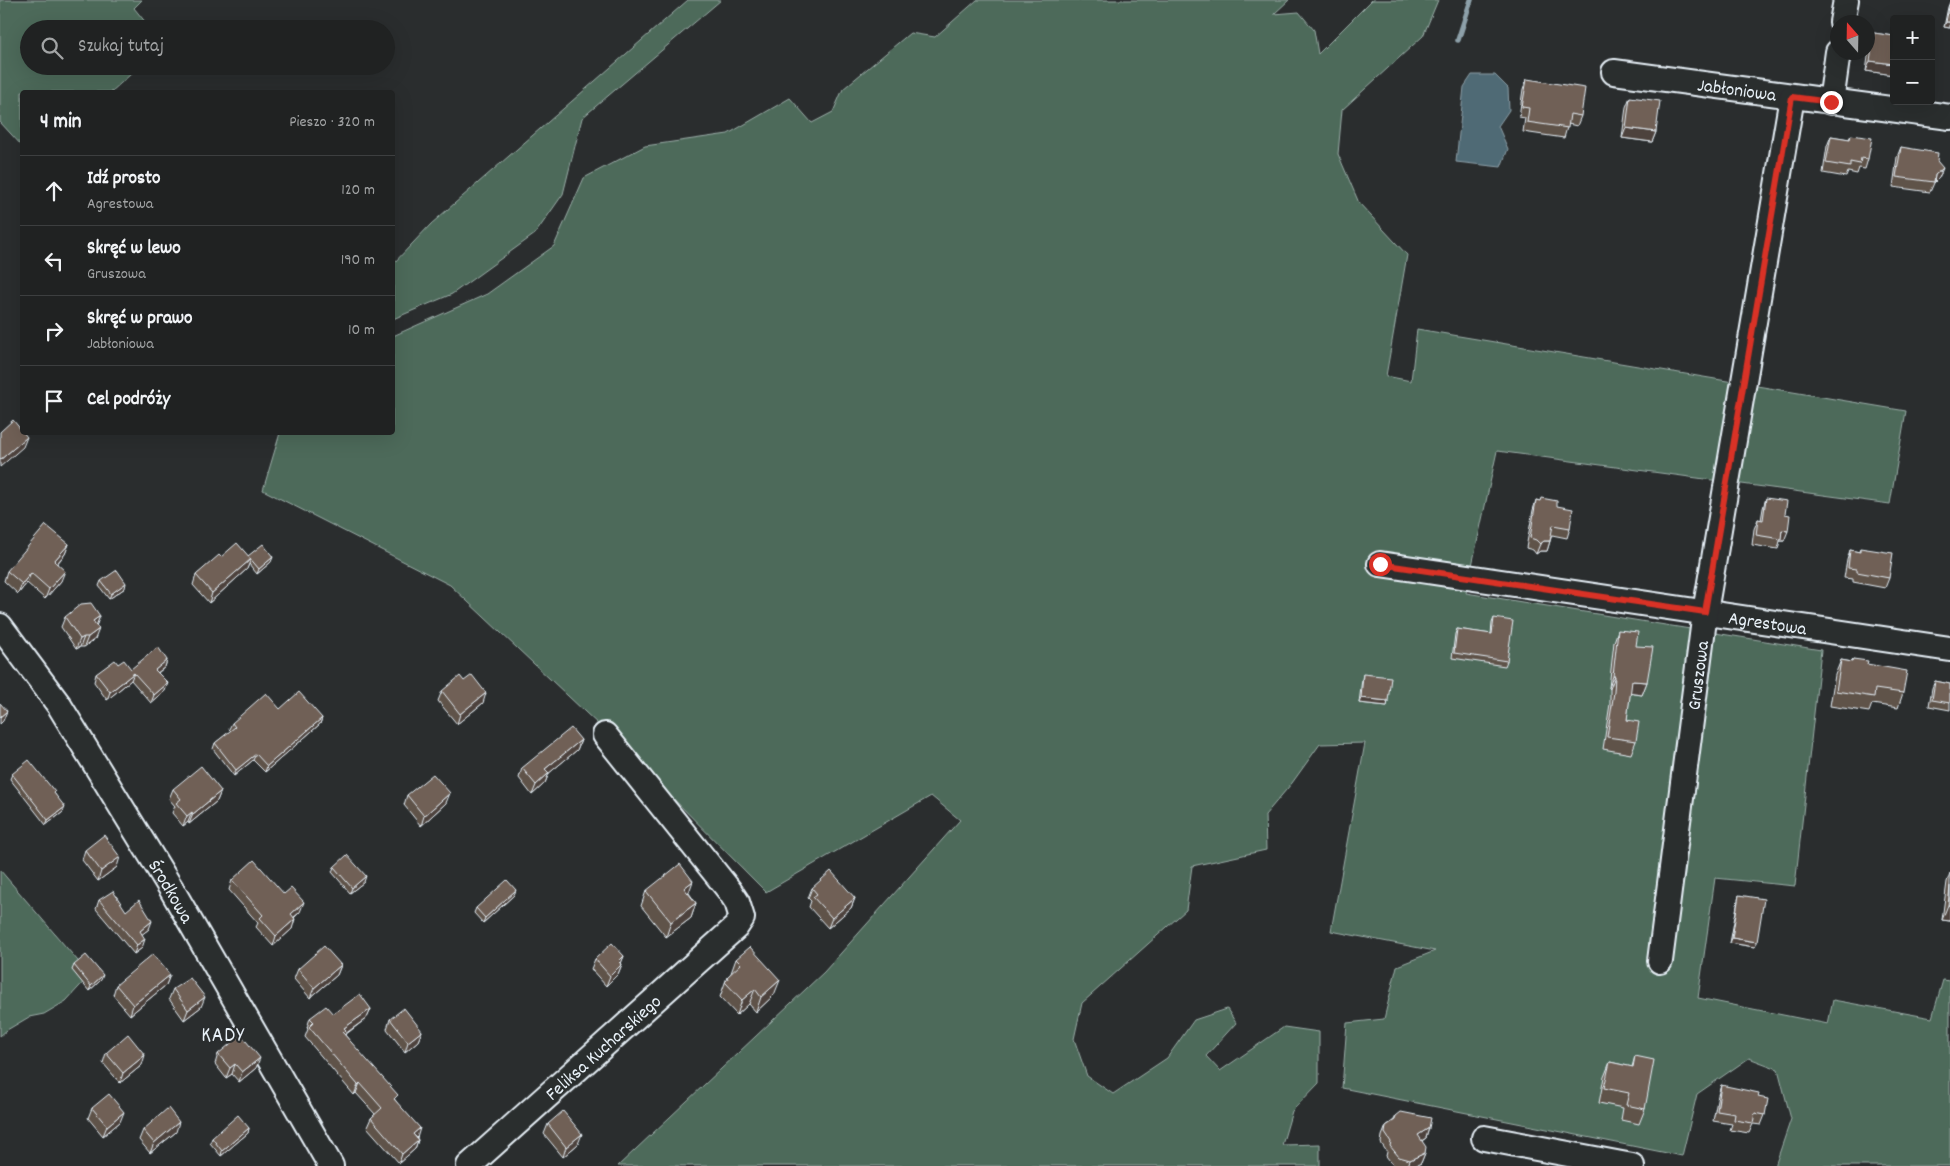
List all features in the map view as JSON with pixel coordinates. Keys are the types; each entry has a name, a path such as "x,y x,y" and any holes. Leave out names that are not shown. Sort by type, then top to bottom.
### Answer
{"street":[{"path":"1843,15 1846,0"},
{"path":"1831,102 1837,60"},
{"name":"Jabłoniowa","path":"1614,72 1950,117"},
{"name":"Gruszowa","path":"1660,961 1705,612 1792,97"},
{"name":"Agrestowa","path":"1380,564 1950,649"},
{"name":"Środkowa","path":"0,626 59,705 172,890 331,1166"},
{"name":"Feliksa Kucharskiego","path":"468,1166 736,927 742,918 729,890 605,735"},
{"path":"1484,1138 1632,1166"}],"green space":[{"path":"0,0 142,0 134,8 144,20 20,20 20,75 130,75 113,90 20,90 20,144 0,122"},
{"path":"688,0 721,0 582,118 563,194 535,234 452,294 395,318 395,262 431,224"},
{"path":"977,0 1289,0 1274,14 1299,12 1314,30 1318,54 1372,0 1438,0 1423,36 1342,110 1338,154 1359,203 1407,255 1386,376 1411,381 1417,329 1906,411 1890,504 1497,451 1466,593 1821,650 1795,886 1715,878 1698,998 1828,1024 1833,1000 1932,1018 1943,980 1950,981 1950,1166 1775,1166 1791,1119 1778,1069 1749,1058 1697,1094 1682,1156 1342,1088 1347,1023 1384,1019 1397,966 1435,951 1331,931 1365,743 1320,744 1292,783 1265,815 1266,850 1192,866 1186,910 1082,1003 1074,1039 1087,1076 1113,1094 1167,1058 1194,1020 1227,1009 1236,1023 1206,1056 1220,1071 1284,1027 1319,1032 1319,1083 1292,1111 1282,1145 1320,1144 1320,1166 618,1166 824,972 960,820 931,796 766,892 618,743 450,585 263,490 279,435 395,435 395,335 487,294 554,246 584,178 645,146 728,134 790,98 812,123 833,112 843,89 910,33 935,37"},
{"path":"0,870 90,975 66,1001 44,1014 29,1017 0,1036"}],"water":[{"path":"1472,75 1495,75 1508,88 1509,110 1498,126 1508,149 1501,167 1456,162 1464,87"}],"building":[{"path":"1950,2 1950,22 1946,22"},
{"path":"1875,33 1890,35 1890,64 1870,61 1875,60"},
{"path":"1527,79 1585,88 1581,116 1570,114 1568,128 1527,122 1529,108 1522,107"},
{"path":"1630,97 1660,101 1656,132 1626,128"},
{"path":"1851,135 1872,138 1868,159 1861,158 1860,164 1850,162 1850,167 1826,163 1831,136 1850,139"},
{"path":"1901,147 1938,153 1937,161 1943,168 1935,175 1934,182 1896,177"},
{"path":"13,420 20,428 20,435 27,437 0,460 0,432"},
{"path":"1541,498 1557,501 1557,506 1573,509 1570,528 1553,525 1550,541 1544,541 1540,544 1530,538 1536,500 1540,501"},
{"path":"1766,498 1787,501 1785,514 1790,515 1788,531 1782,530 1781,539 1756,535 1758,519 1763,520"},
{"path":"46,525 69,544 54,561 65,571 49,589 31,573 22,584 7,571"},
{"path":"237,543 251,559 212,593 196,575 219,555 221,557"},
{"path":"263,544 273,557 259,569 248,556"},
{"path":"1860,548 1893,553 1889,578 1857,572 1857,569 1848,568 1850,550 1860,552"},
{"path":"117,570 126,583 111,594 101,581"},
{"path":"91,603 100,616 93,621 99,629 88,637 80,639 65,617 81,604"},
{"path":"1494,618 1513,621 1507,661 1454,653 1457,629 1492,634"},
{"path":"1618,630 1638,632 1636,646 1653,647 1647,682 1632,681 1627,720 1639,722 1636,741 1607,737 1614,692 1615,676 1613,676"},
{"path":"158,647 167,660 155,670 168,683 154,695 134,673 110,692 96,674 115,660 118,664 124,660 131,669"},
{"path":"1853,659 1868,661 1867,664 1907,671 1903,693 1875,689 1874,697 1836,691 1841,660 1852,662"},
{"path":"1363,674 1391,677 1388,701 1361,698"},
{"path":"472,675 486,693 460,714 442,691 460,676 464,681"},
{"path":"1935,681 1950,684 1950,703 1932,700"},
{"path":"299,692 322,718 267,766 256,754 236,770 215,743 235,727 232,723 266,693 280,709"},
{"path":"0,703 7,711 0,717"},
{"path":"571,728 581,740 545,769 549,773 536,785 522,768"},
{"path":"29,760 65,807 48,820 12,774"},
{"path":"201,766 221,791 193,814 192,812 187,816 176,803 181,799 173,789"},
{"path":"433,774 450,793 424,816 407,795"},
{"path":"104,835 120,857 101,871 85,850"},
{"path":"347,855 366,876 352,888 334,867"},
{"path":"254,860 284,894 291,888 304,902 291,914 295,919 276,936 260,918 263,915 232,880"},
{"path":"680,864 693,881 684,888 696,903 671,922 646,891"},
{"path":"831,871 855,898 832,918 813,897 817,894 812,888"},
{"path":"507,880 516,890 485,918 476,908"},
{"path":"1950,886 1950,905 1948,905"},
{"path":"113,891 126,911 139,900 152,921 140,931 145,939 137,945 99,900"},
{"path":"1739,895 1764,899 1757,942 1732,938"},
{"path":"612,943 624,956 619,961 622,964 610,976 595,959"},
{"path":"324,946 341,965 314,988 298,969"},
{"path":"750,947 780,980 761,997 755,989 742,1000 725,982 728,979 727,977 741,964 736,959"},
{"path":"153,954 170,975 133,1005 116,985"},
{"path":"86,955 103,975 91,986 74,965"},
{"path":"190,978 205,997 188,1010 173,989"},
{"path":"360,994 371,1009 344,1028 346,1030 343,1033 398,1095 394,1099 420,1128 413,1134 418,1140 402,1154 371,1118 382,1108 360,1083 358,1085 309,1027 314,1022 310,1018 326,1006 333,1014"},
{"path":"404,1008 422,1031 408,1042 390,1019"},
{"path":"128,1034 145,1055 123,1073 106,1053"},
{"path":"241,1035 260,1058 242,1072 235,1064 230,1068 218,1054"},
{"path":"1635,1056 1654,1060 1645,1109 1626,1105 1629,1093 1604,1088 1610,1062 1633,1067"},
{"path":"1721,1085 1759,1093 1758,1097 1768,1099 1765,1115 1755,1113 1753,1123 1734,1120 1735,1114 1717,1111"},
{"path":"109,1094 124,1112 107,1126 92,1108"},
{"path":"168,1108 179,1122 154,1143 143,1130"},
{"path":"563,1111 582,1134 566,1147 548,1124"},
{"path":"1401,1112 1431,1118 1429,1128 1418,1135 1426,1147 1425,1153 1410,1160 1399,1157 1390,1146 1391,1142 1385,1133 1386,1126 1395,1120 1396,1116"},
{"path":"238,1115 249,1128 222,1151 212,1138"}],"waterway":[{"path":"1458,40 1471,0"}],"district":[{"name":"KADY","path":"223,1034"}],"route":[{"path":"1380,564 1705,612 1792,97 1831,102"}]}
